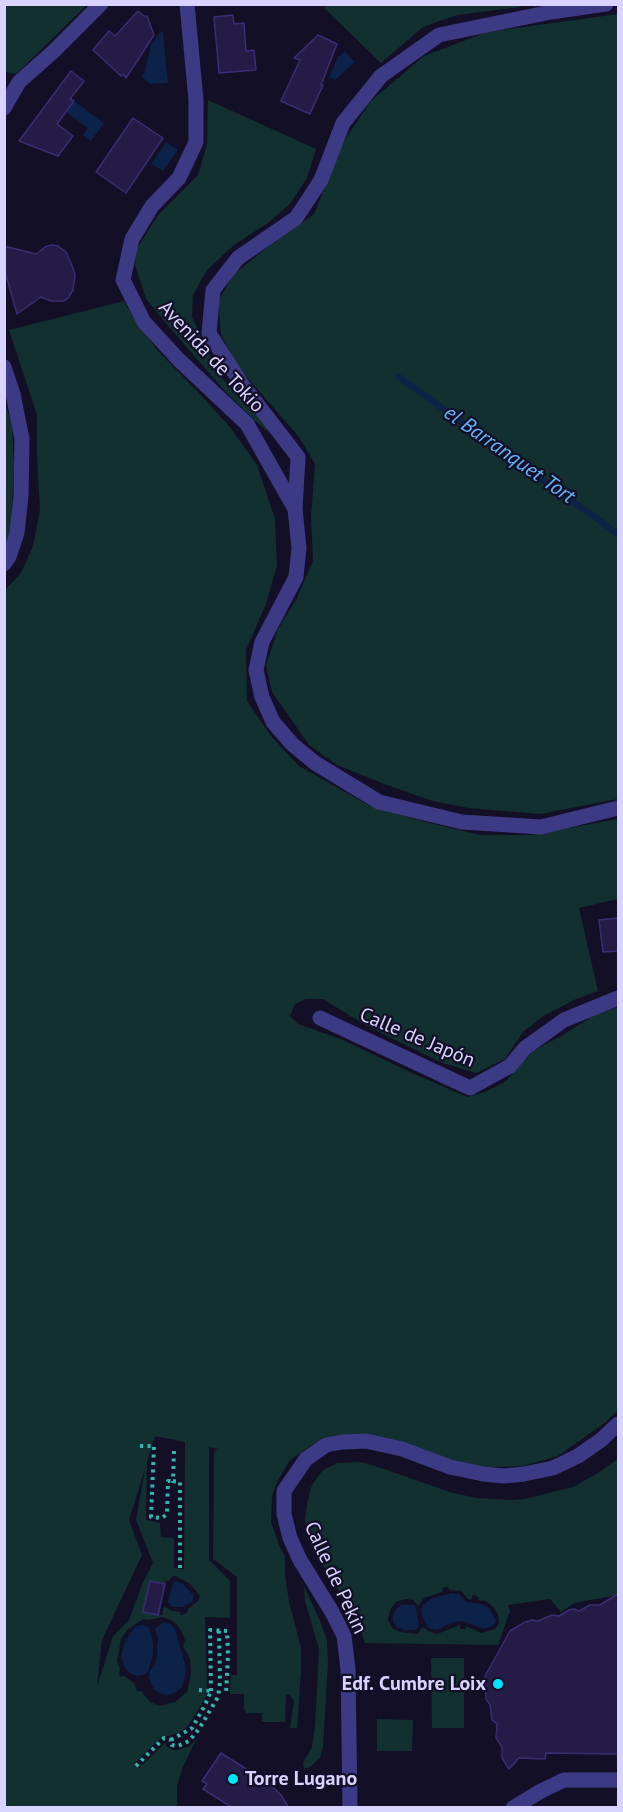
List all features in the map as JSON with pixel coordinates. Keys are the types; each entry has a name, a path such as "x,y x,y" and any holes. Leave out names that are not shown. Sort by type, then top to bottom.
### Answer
{"street":[{"path":"4,108 19,82 101,4"},
{"name":"Avenida de Tokio","path":"187,4 196,100 196,142 179,178 152,206 132,239 123,280 144,322 179,360 247,424 295,509 299,548 296,577 262,642 256,670 262,697 273,722 292,744 315,763 379,802 462,822 541,827 618,808"},
{"path":"295,509 298,457 241,383 209,333 213,290 238,258 296,218 321,180 343,123 381,76 439,35 551,12 606,4"},
{"path":"4,367 13,394 22,438 21,495 16,533 9,557 4,564"},
{"name":"Calle de Japón","path":"320,1017 470,1088 510,1066 525,1048 564,1020 618,998"},
{"name":"Calle de Pekin","path":"350,1808 348,1669 344,1636 300,1560 290,1538 284,1514 284,1491 306,1459 326,1445 366,1441 402,1449 450,1467 483,1474 504,1476 524,1474 554,1468 578,1456 601,1440 618,1424"},
{"path":"513,1808 564,1780 618,1780"}],"path":[{"path":"140,1446 154,1446 151,1517 162,1518 167,1514 168,1481 180,1482 180,1571"},
{"path":"173,1481 174,1451"},
{"path":"136,1766 164,1738 171,1740 192,1728 206,1705 211,1691 210,1630 227,1631 226,1694"},
{"path":"171,1740 172,1745 178,1746 189,1741 218,1697 219,1631"},
{"path":"199,1690 211,1691"}],"green space":[{"path":"328,4 519,4 520,7 457,15 423,27 381,63 324,8"},
{"path":"4,5 87,5 16,74 5,72"},
{"path":"618,14 618,799 540,814 468,808 433,801 337,765 309,745 272,692 266,665 278,629 296,600 313,561 311,516 315,464 299,437 238,367 221,335 218,301 234,274 314,214 344,141 371,101 424,56 487,32"},
{"path":"208,100 316,149 307,178 290,204 268,223 234,245 207,270 193,295 192,317 219,375 263,420 268,432 224,390 146,299 135,265 136,250 158,215 198,175 207,144"},
{"path":"124,301 157,350 230,427 257,465 275,519 277,566 266,604 246,650 247,701 271,736 299,766 370,806 480,835 531,835 618,819 618,899 579,908 598,991 545,1015 523,1032 505,1059 476,1073 440,1062 365,1025 323,999 306,999 295,1004 290,1016 298,1024 343,1040 467,1097 485,1092 505,1082 533,1051 596,1014 618,1007 618,1410 606,1422 558,1456 523,1466 468,1465 357,1434 322,1438 290,1460 276,1484 272,1497 271,1523 285,1557 289,1602 301,1648 297,1728 290,1728 294,1701 289,1694 286,1695 285,1722 262,1722 262,1713 247,1713 244,1710 244,1694 230,1694 231,1675 237,1675 237,1577 213,1559 214,1456 215,1450 218,1449 209,1447 209,1560 230,1581 230,1618 205,1617 206,1697 188,1726 180,1732 163,1736 136,1762 139,1768 165,1743 167,1747 178,1750 190,1746 197,1738 177,1786 177,1807 5,1808 4,591 21,573 33,546 40,510 37,415 9,330","holes":["155,1436 185,1442 184,1569 174,1568 174,1538 161,1537 160,1523 146,1520 147,1462","145,1469 136,1520 153,1563 143,1582 129,1620 113,1636 97,1686 102,1640 142,1555 129,1520","176,1576 190,1584 200,1596 187,1613 181,1615 180,1612 172,1611 164,1606 162,1615 159,1615 166,1581","163,1617 173,1621 181,1630 185,1640 183,1646 190,1659 191,1674 187,1692 175,1702 160,1706 150,1702 141,1691 137,1691 134,1683 119,1675 120,1669 117,1661 121,1639 128,1629 143,1619"]},
{"path":"4,401 12,424 14,464 11,528 4,553"},
{"path":"618,1459 618,1595 574,1603 561,1612 550,1599 508,1605 510,1611 498,1645 365,1643 356,1617 315,1554 308,1538 305,1521 312,1485 322,1471 337,1463 361,1462 453,1493 477,1498 510,1500 525,1499 573,1487","holes":["448,1587 449,1590 461,1591 471,1600 473,1595 479,1597 478,1600 486,1601 498,1614 499,1623 495,1629 481,1633 466,1626 466,1629 460,1629 460,1625 437,1634 422,1627 418,1634 400,1632 392,1628 388,1620 390,1610 396,1602 405,1599 413,1600 418,1606 424,1598 443,1591 442,1588"]},
{"path":"304,1586 327,1640 328,1663 323,1747 320,1758 304,1769 303,1762 312,1747 315,1726 319,1649 305,1601"},
{"path":"431,1658 464,1658 464,1728 432,1728"},
{"path":"377,1719 413,1720 412,1751 377,1751"}],"water":[{"path":"161,31 168,83 150,84 141,76 144,74 151,45"},
{"path":"345,51 355,62 335,80 329,77 338,57"},
{"path":"74,101 104,123 91,141 83,135 88,128 66,112"},
{"path":"166,142 178,150 163,171 151,164"},
{"path":"176,1581 183,1584 194,1596 192,1602 182,1607 172,1607 168,1602 173,1583"},
{"path":"451,1593 459,1594 466,1602 488,1607 496,1620 494,1625 484,1629 462,1621 437,1630 431,1629 423,1618 421,1610 423,1605 431,1599"},
{"path":"402,1605 416,1607 419,1627 415,1630 404,1630 393,1622 393,1614"},
{"path":"164,1622 171,1624 175,1629 186,1667 182,1687 168,1695 154,1690 149,1678 157,1653 158,1639 155,1628"},
{"path":"136,1626 148,1627 151,1633 153,1655 148,1672 136,1676 125,1668 122,1652 131,1632"}],"building":[{"path":"138,11 147,16 154,35 126,78 93,50 109,31 115,36"},
{"path":"233,15 234,24 244,23 246,51 254,50 256,70 219,73 214,17"},
{"path":"318,35 337,44 310,114 281,101 300,60 294,58"},
{"path":"71,71 84,81 70,99 74,101 57,124 73,136 58,156 19,141"},
{"path":"133,118 163,138 126,193 96,172"},
{"path":"52,245 66,252 75,275 73,290 64,301 51,301 41,297 17,314 4,268 4,246 36,254"},
{"path":"618,918 618,951 603,952 599,920"},
{"path":"150,1581 165,1584 158,1615 143,1612"},
{"path":"618,1594 618,1754 546,1753 545,1759 519,1758 509,1769 502,1758 502,1747 496,1738 497,1724 492,1720 490,1705 486,1699 485,1676 510,1631 525,1622 538,1621 552,1615 559,1616 569,1610 579,1611 590,1605 600,1605"},
{"name":"Torre Lugano","path":"221,1753 270,1784 289,1808 233,1808 203,1789 207,1784 202,1781"}],"waterway":[{"name":"el Barranquet Tort","path":"399,377 618,534"}],"place":[{"name":"Edf. Cumbre Loix","path":"498,1684"},
{"name":"Torre Lugano","path":"233,1779"}]}
